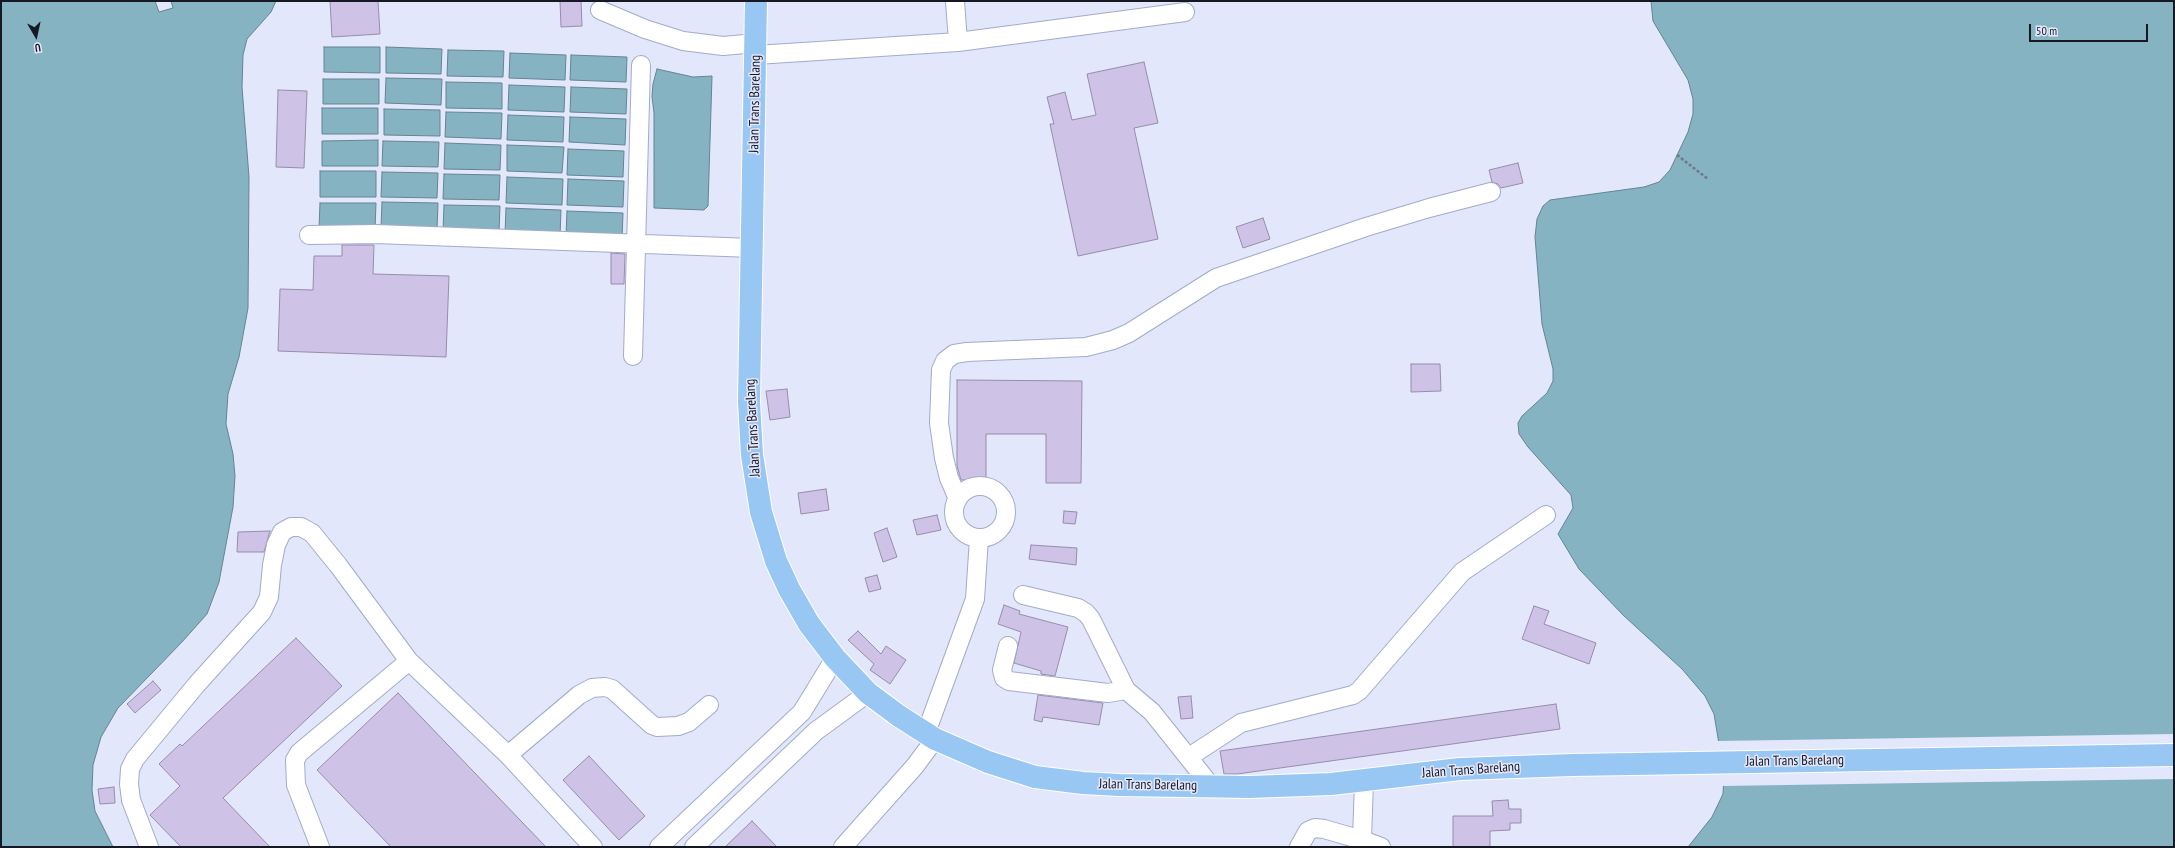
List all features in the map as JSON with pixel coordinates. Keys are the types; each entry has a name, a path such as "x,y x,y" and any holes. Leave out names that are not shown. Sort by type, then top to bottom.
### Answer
{"highway":[{"name":"Jalan Trans Barelang","path":"756,1 749,401 752,455 761,512 776,561 789,589 809,624 836,658 868,692 899,716 931,736 988,762 1035,777 1083,783 1211,786 1289,786 1364,780 1460,769 1572,764 2174,755"}],"street":[{"path":"955,1 958,42"},
{"path":"600,10 645,29 683,41 756,49 958,42 1185,12"},
{"path":"633,356 642,65"},
{"path":"958,499 949,478 944,458 939,423 941,370 945,361 954,354 967,352 1086,347 1108,342 1129,333 1204,285 1226,274 1385,221 1490,192"},
{"path":"309,235 376,234 752,248"},
{"path":"980,486 988,487 1001,496 1006,512 1001,527 992,534 979,538 963,531 957,524 954,516 958,499 971,488 980,486"},
{"path":"1189,757 1241,723 1353,695 1359,692 1462,572 1546,515"},
{"path":"149,847 131,800 129,784 130,769 134,759 197,684 266,606 269,597 274,551 282,532 291,527 301,526 312,533 409,661 508,754 593,847"},
{"path":"843,847 915,766 931,736 975,599 979,538"},
{"path":"1023,595 1078,608 1091,619 1126,690 1152,712 1211,786"},
{"path":"1008,646 1002,670 1004,678 1009,681 1108,693 1126,690"},
{"path":"659,847 802,712 836,658"},
{"path":"320,847 296,785 295,760 299,753 409,661"},
{"path":"508,754 579,694 592,688 605,687 612,689 652,725 657,727 678,726 689,722 709,705"},
{"path":"694,847 816,730 868,692"},
{"path":"802,712 816,730"},
{"path":"1362,840 1364,780"},
{"path":"1299,847 1308,831 1315,828 1324,829 1381,847"}],"path":[{"path":"1677,155 1708,179"}],"water":[{"path":"1,1 155,1 159,12 173,8 171,1 276,1 271,12 247,39 243,55 242,87 249,177 248,308 239,357 228,394 226,424 233,454 235,476 233,507 219,582 207,614 118,708 101,737 93,765 92,790 95,811 113,847 1,847"},
{"path":"1651,1 2174,1 2174,847 1688,847 1712,817 1723,794 1724,774 1714,714 1705,696 1682,669 1623,615 1579,569 1558,534 1573,508 1571,495 1528,447 1519,434 1518,423 1522,416 1547,393 1553,381 1553,369 1542,324 1535,237 1537,219 1543,206 1550,200 1644,187 1659,182 1670,170 1688,132 1693,114 1693,99 1688,80 1653,21"},
{"path":"324,47 380,47 380,73 324,72"},
{"path":"386,47 442,49 441,74 386,73"},
{"path":"448,50 504,51 503,77 447,76"},
{"path":"510,53 566,55 565,80 509,78"},
{"path":"571,55 627,57 626,82 570,80"},
{"path":"657,69 693,77 712,76 708,206 704,210 654,208 654,113 652,96 653,84"},
{"path":"386,78 442,79 441,105 385,103"},
{"path":"323,79 379,79 379,104 323,104"},
{"path":"446,82 502,83 502,109 446,108"},
{"path":"509,85 565,87 564,112 508,110"},
{"path":"571,87 627,89 626,114 570,112"},
{"path":"322,108 378,108 378,134 322,134"},
{"path":"384,109 440,110 440,136 384,135"},
{"path":"446,112 502,113 501,139 445,137"},
{"path":"508,115 564,117 563,142 507,140"},
{"path":"570,117 626,119 625,145 569,142"},
{"path":"378,140 378,166 322,166 322,141"},
{"path":"383,141 439,142 438,167 382,166"},
{"path":"445,143 501,145 500,170 444,169"},
{"path":"507,145 564,147 562,173 507,171"},
{"path":"568,149 624,151 623,177 567,175"},
{"path":"320,171 376,171 376,197 320,197"},
{"path":"382,172 438,173 437,198 381,197"},
{"path":"444,174 500,175 499,200 443,199"},
{"path":"507,177 563,179 562,205 506,203"},
{"path":"568,179 624,181 623,207 567,205"},
{"path":"382,202 438,203 437,229 381,228"},
{"path":"320,203 376,203 375,229 319,229"},
{"path":"444,205 500,206 499,232 443,231"},
{"path":"506,208 561,210 560,236 505,234"},
{"path":"567,211 623,213 622,238 566,236"}],"pier":[{"path":"2174,734 2174,779 1721,786 1722,774 1717,741"}],"building":[{"path":"330,1 378,1 380,34 332,37"},
{"path":"560,1 581,1 582,26 561,27"},
{"path":"1144,62 1158,123 1134,128 1158,239 1078,256 1050,124 1054,124 1047,97 1065,92 1072,120 1096,115 1087,74"},
{"path":"278,90 307,91 304,168 276,167"},
{"path":"1518,163 1523,183 1501,188 1498,184 1492,182 1489,170"},
{"path":"1263,218 1270,239 1243,248 1236,227"},
{"path":"342,245 374,245 373,274 449,276 446,357 278,351 280,289 313,290 314,256 342,256"},
{"path":"611,253 625,254 624,284 611,284"},
{"path":"1411,364 1440,364 1441,391 1411,392"},
{"path":"957,380 1082,381 1081,483 1046,483 1046,434 986,434 986,480 961,480 957,466"},
{"path":"787,389 790,417 770,420 766,391"},
{"path":"826,489 829,510 801,514 798,493"},
{"path":"1064,511 1077,512 1075,524 1063,523"},
{"path":"937,515 941,530 917,535 913,520"},
{"path":"887,528 897,557 883,562 874,533"},
{"path":"270,531 264,552 237,552 238,532"},
{"path":"1031,545 1077,548 1076,565 1029,559"},
{"path":"877,575 881,589 869,592 865,578"},
{"path":"1004,605 1020,611 1019,614 1068,627 1055,676 1041,674 1041,671 1014,663 1021,632 998,624"},
{"path":"1534,606 1549,611 1544,624 1596,643 1589,664 1522,639"},
{"path":"858,631 881,654 886,646 906,660 890,684 870,670 874,664 848,640"},
{"path":"296,638 342,686 223,798 270,847 181,847 150,815 180,786 159,764 180,744 182,746"},
{"path":"153,681 161,690 135,713 127,704"},
{"path":"398,693 546,847 391,847 317,770"},
{"path":"1038,695 1103,703 1099,725 1043,717 1042,722 1034,720"},
{"path":"1191,696 1193,718 1181,719 1178,697"},
{"path":"1556,704 1560,729 1237,774 1224,774 1220,751"},
{"path":"589,756 645,816 619,840 563,780"},
{"path":"114,787 115,803 100,804 98,789"},
{"path":"1508,800 1509,809 1521,809 1521,823 1510,823 1510,830 1490,831 1490,847 1453,847 1453,816 1493,816 1492,801"},
{"path":"752,821 777,847 725,847"}]}
